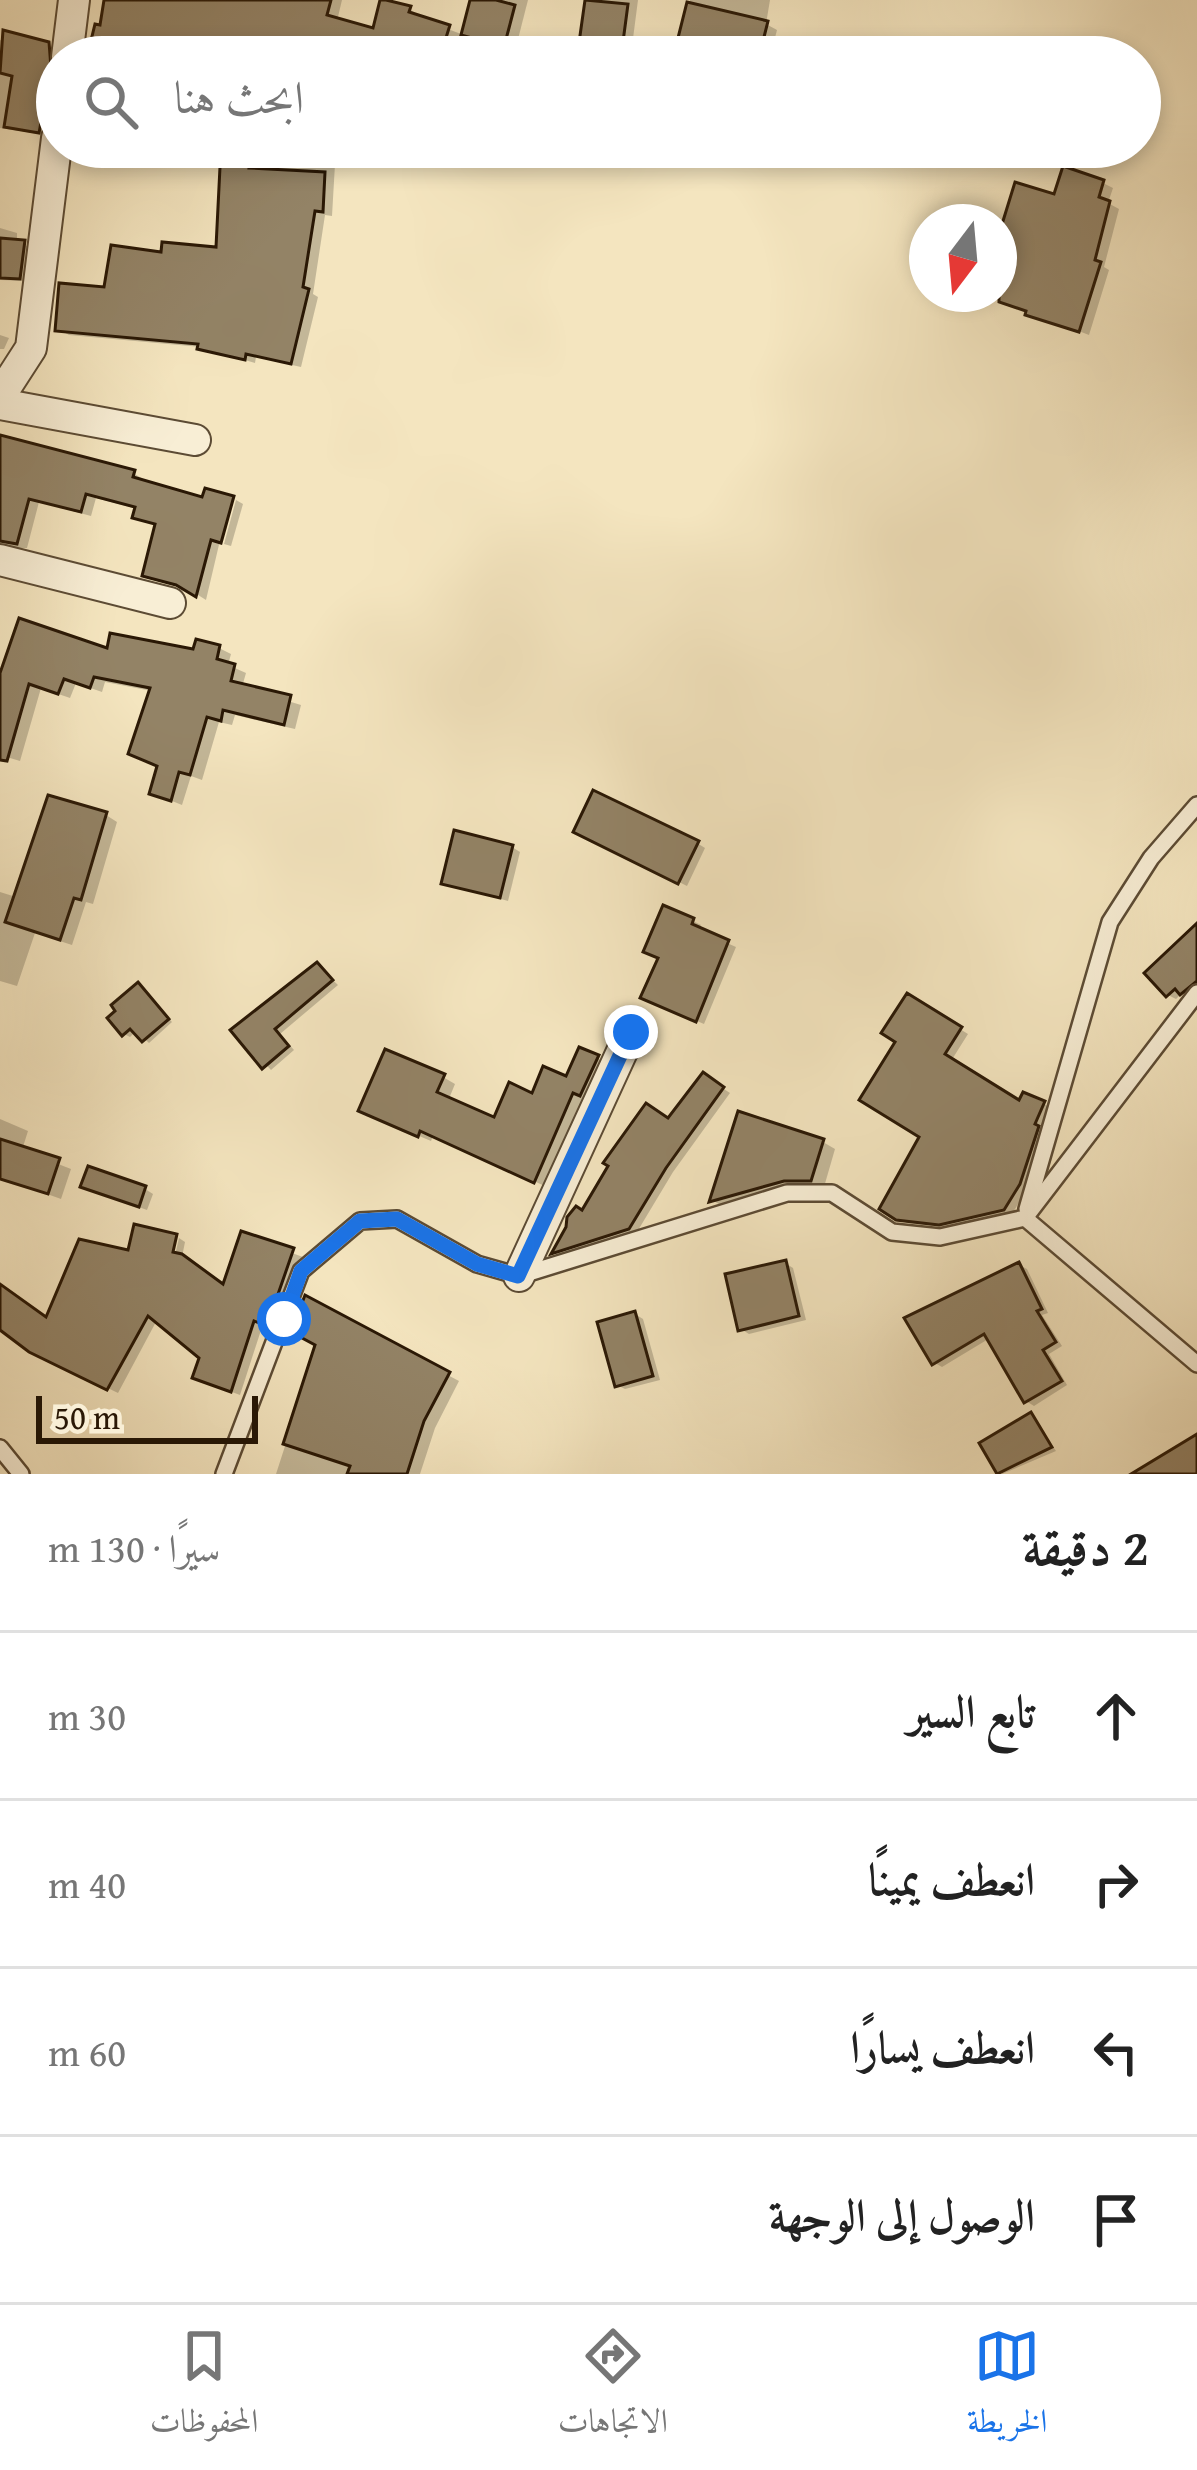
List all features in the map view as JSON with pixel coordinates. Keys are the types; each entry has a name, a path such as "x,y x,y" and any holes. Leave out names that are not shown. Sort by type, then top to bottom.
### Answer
{"street":[{"path":"70,36 74,0"},
{"path":"53,168 31,348 0,400 195,440"},
{"path":"0,560 170,603"},
{"path":"518,1276 631,1032"}],"lane":[{"path":"1025,1218 1110,922 1151,858 1197,805"},
{"path":"224,1474 301,1271 360,1221 397,1219 477,1264 518,1276 787,1193 832,1193 892,1232 940,1237 1025,1218 1197,993"},
{"path":"1025,1218 1197,1364"},
{"path":"0,1448 21,1474"}],"building":[{"path":"104,0 331,0 327,15 373,28 380,0 386,0 450,25 447,36 92,36 95,24 100,25"},
{"path":"470,0 515,5 507,36 461,35"},
{"path":"585,0 628,4 624,36 580,36"},
{"path":"687,2 768,21 764,36 678,36"},
{"path":"3,30 36,39 36,132 4,127 12,76 0,73"},
{"path":"220,168 325,172 323,212 315,211 303,287 309,289 291,364 246,354 245,360 197,349 198,344 55,331 59,283 104,287 111,245 161,252 162,242 216,247"},
{"path":"1062,168 1104,180 1099,197 1110,201 1095,260 1101,262 1079,332 1025,315 1026,311 1017,308 1017,204 1008,204 1015,182 1054,194"},
{"path":"0,238 25,240 20,279 0,278"},
{"path":"0,435 135,470 133,477 202,497 205,488 234,496 221,543 211,540 196,597 176,585 142,576 155,524 132,518 135,507 86,494 81,512 29,499 17,544 0,541"},
{"path":"19,618 107,648 110,633 193,649 196,639 220,645 217,659 235,664 231,681 291,695 284,725 223,710 221,721 207,717 190,775 179,772 171,801 149,794 157,766 128,754 150,688 94,677 90,688 64,679 58,694 29,684 7,761 0,760 0,673"},
{"path":"593,790 699,841 678,884 573,832"},
{"path":"48,795 107,812 81,900 74,898 60,940 5,922"},
{"path":"454,830 513,845 500,898 441,884"},
{"path":"663,905 729,940 696,1022 640,998 658,958 643,952"},
{"path":"1197,923 1197,981 1180,995 1175,989 1166,997 1144,973"},
{"path":"317,962 333,980 275,1029 289,1046 262,1069 230,1030"},
{"path":"138,982 169,1019 142,1042 130,1029 122,1036 107,1018 115,1011 111,1005"},
{"path":"907,993 962,1027 945,1054 1019,1100 1023,1092 1045,1101 1020,1184 1004,1210 939,1225 896,1220 879,1209 919,1137 859,1100 895,1042 881,1033"},
{"path":"579,1047 599,1055 580,1096 573,1093 534,1183 420,1131 418,1137 358,1111 385,1049 445,1074 437,1092 494,1117 509,1082 532,1093 543,1066 566,1076"},
{"path":"703,1072 724,1087 629,1229 551,1254 567,1217 576,1206 582,1210 608,1166 603,1163 646,1103 668,1118"},
{"path":"738,1111 824,1139 811,1181 784,1181 709,1202"},
{"path":"0,1139 60,1158 48,1194 0,1179"},
{"path":"88,1166 146,1186 139,1207 80,1187"},
{"path":"134,1224 177,1234 173,1252 223,1284 241,1231 294,1248 267,1326 254,1321 231,1392 192,1378 199,1358 148,1316 107,1390 29,1352 0,1330 0,1284 46,1317 79,1239 128,1250"},
{"path":"786,1260 799,1316 738,1331 725,1274"},
{"path":"1019,1262 1042,1309 1037,1311 1056,1342 1043,1350 1062,1381 1024,1403 984,1334 932,1365 904,1318"},
{"path":"305,1295 450,1372 424,1421 407,1474 347,1474 350,1466 283,1444 315,1345 291,1332"},
{"path":"635,1311 653,1376 615,1387 597,1322"},
{"path":"1031,1412 1052,1447 997,1474 979,1443"},
{"path":"1197,1434 1197,1474 1131,1474"}],"route":[{"path":"284,1319 301,1271 360,1221 397,1219 477,1264 518,1276 631,1032"}]}
